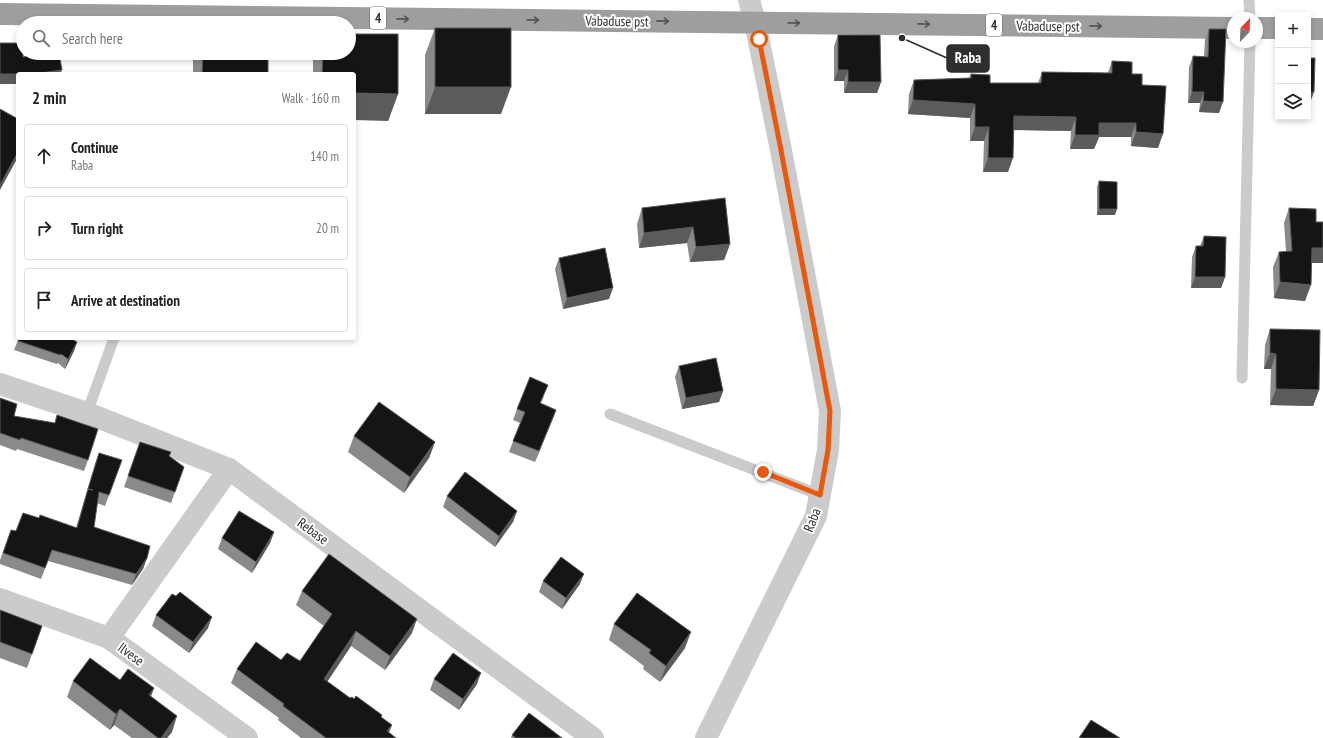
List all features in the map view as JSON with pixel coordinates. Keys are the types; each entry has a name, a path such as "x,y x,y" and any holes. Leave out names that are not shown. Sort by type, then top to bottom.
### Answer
{"highway":[{"name":"Vabaduse pst","path":"0,14 189,16"},
{"name":"Vabaduse pst","path":"356,18 1227,28"},
{"path":"1263,28 1275,28"},
{"path":"1311,29 1323,29"}],"street":[{"name":"Raba","path":"706,738 816,516 828,450 830,411 780,145 755,22 749,0"},
{"name":"Rebase","path":"0,384 87,413 229,469 593,738"},
{"path":"109,638 229,469"},
{"name":"Ilvese","path":"0,599 109,638 247,738"}],"lane":[{"path":"1249,0 1250,12"},
{"path":"1242,378 1250,48"},
{"path":"87,413 113,340"},
{"path":"610,414 820,495"}],"building":[{"path":"435,28 511,28 511,87 435,87"},
{"path":"1209,29 1226,29 1223,102 1203,101 1204,92 1192,92 1193,56 1208,57"},
{"path":"356,34 398,34 398,94 356,93 356,72 322,72 323,60 356,60"},
{"path":"838,35 880,35 881,82 848,82 848,70 838,70"},
{"path":"0,43 16,43 16,60 60,60 62,70 48,72 16,72 16,74 0,74"},
{"path":"1311,58 1315,58 1314,92 1311,92"},
{"path":"203,60 268,60 268,72 202,72"},
{"path":"1112,61 1132,62 1132,74 1142,74 1142,85 1166,86 1163,134 1136,132 1136,123 1099,123 1099,135 1075,135 1076,117 1014,116 1013,158 988,158 989,127 975,127 975,104 913,100 914,80 971,78 971,74 990,75 990,83 1041,83 1042,72 1112,73"},
{"path":"0,109 16,118 16,156 0,185"},
{"path":"1099,181 1117,182 1117,209 1099,209"},
{"path":"725,198 730,244 696,247 693,227 644,233 642,208"},
{"path":"1289,208 1316,209 1316,222 1323,222 1323,248 1312,248 1311,285 1280,282 1279,252 1292,251"},
{"path":"1204,236 1226,237 1225,277 1195,277 1196,246 1203,246"},
{"path":"605,248 613,288 567,298 559,258"},
{"path":"1270,329 1320,330 1319,390 1276,389 1276,354 1270,353"},
{"path":"74,340 77,342 68,359 61,354 60,355 18,341"},
{"path":"716,358 723,391 686,398 679,366"},
{"path":"530,377 548,385 540,403 556,410 539,451 513,441 525,412 517,409"},
{"path":"0,398 17,404 14,416 55,423 57,415 98,429 88,460 21,438 20,440 0,433"},
{"path":"379,402 435,442 410,477 354,436"},
{"path":"140,442 171,452 169,456 184,467 175,492 128,476"},
{"path":"99,453 122,460 109,495 99,492 94,527 150,546 147,558 136,574 52,550 45,568 3,553 11,530 16,531 23,513 39,518 40,515 77,528"},
{"path":"465,472 517,511 499,536 447,496"},
{"path":"239,511 274,532 256,562 222,538"},
{"path":"329,554 417,619 390,656 356,631 324,679 350,698 352,697 354,699 356,696 382,715 381,717 392,725 387,731 396,738 326,738 237,669 256,642 281,660 287,653 300,661 332,614 302,591"},
{"path":"561,557 584,574 566,598 543,581"},
{"path":"180,592 212,617 193,642 156,615 172,594 176,596"},
{"path":"637,593 691,632 666,666 649,653 651,650 614,624"},
{"path":"0,610 42,626 32,654 0,642"},
{"path":"453,653 481,673 463,699 434,679"},
{"path":"90,658 120,680 128,669 154,688 149,695 177,716 161,738 158,738 120,709 116,714 73,681"},
{"path":"529,713 562,738 516,738 512,735"},
{"path":"1091,720 1120,738 1079,738"}],"place":[{"name":"Raba","path":"902,38"}],"route":[{"path":"759,39 830,411 828,450 820,495 763,472"}]}
